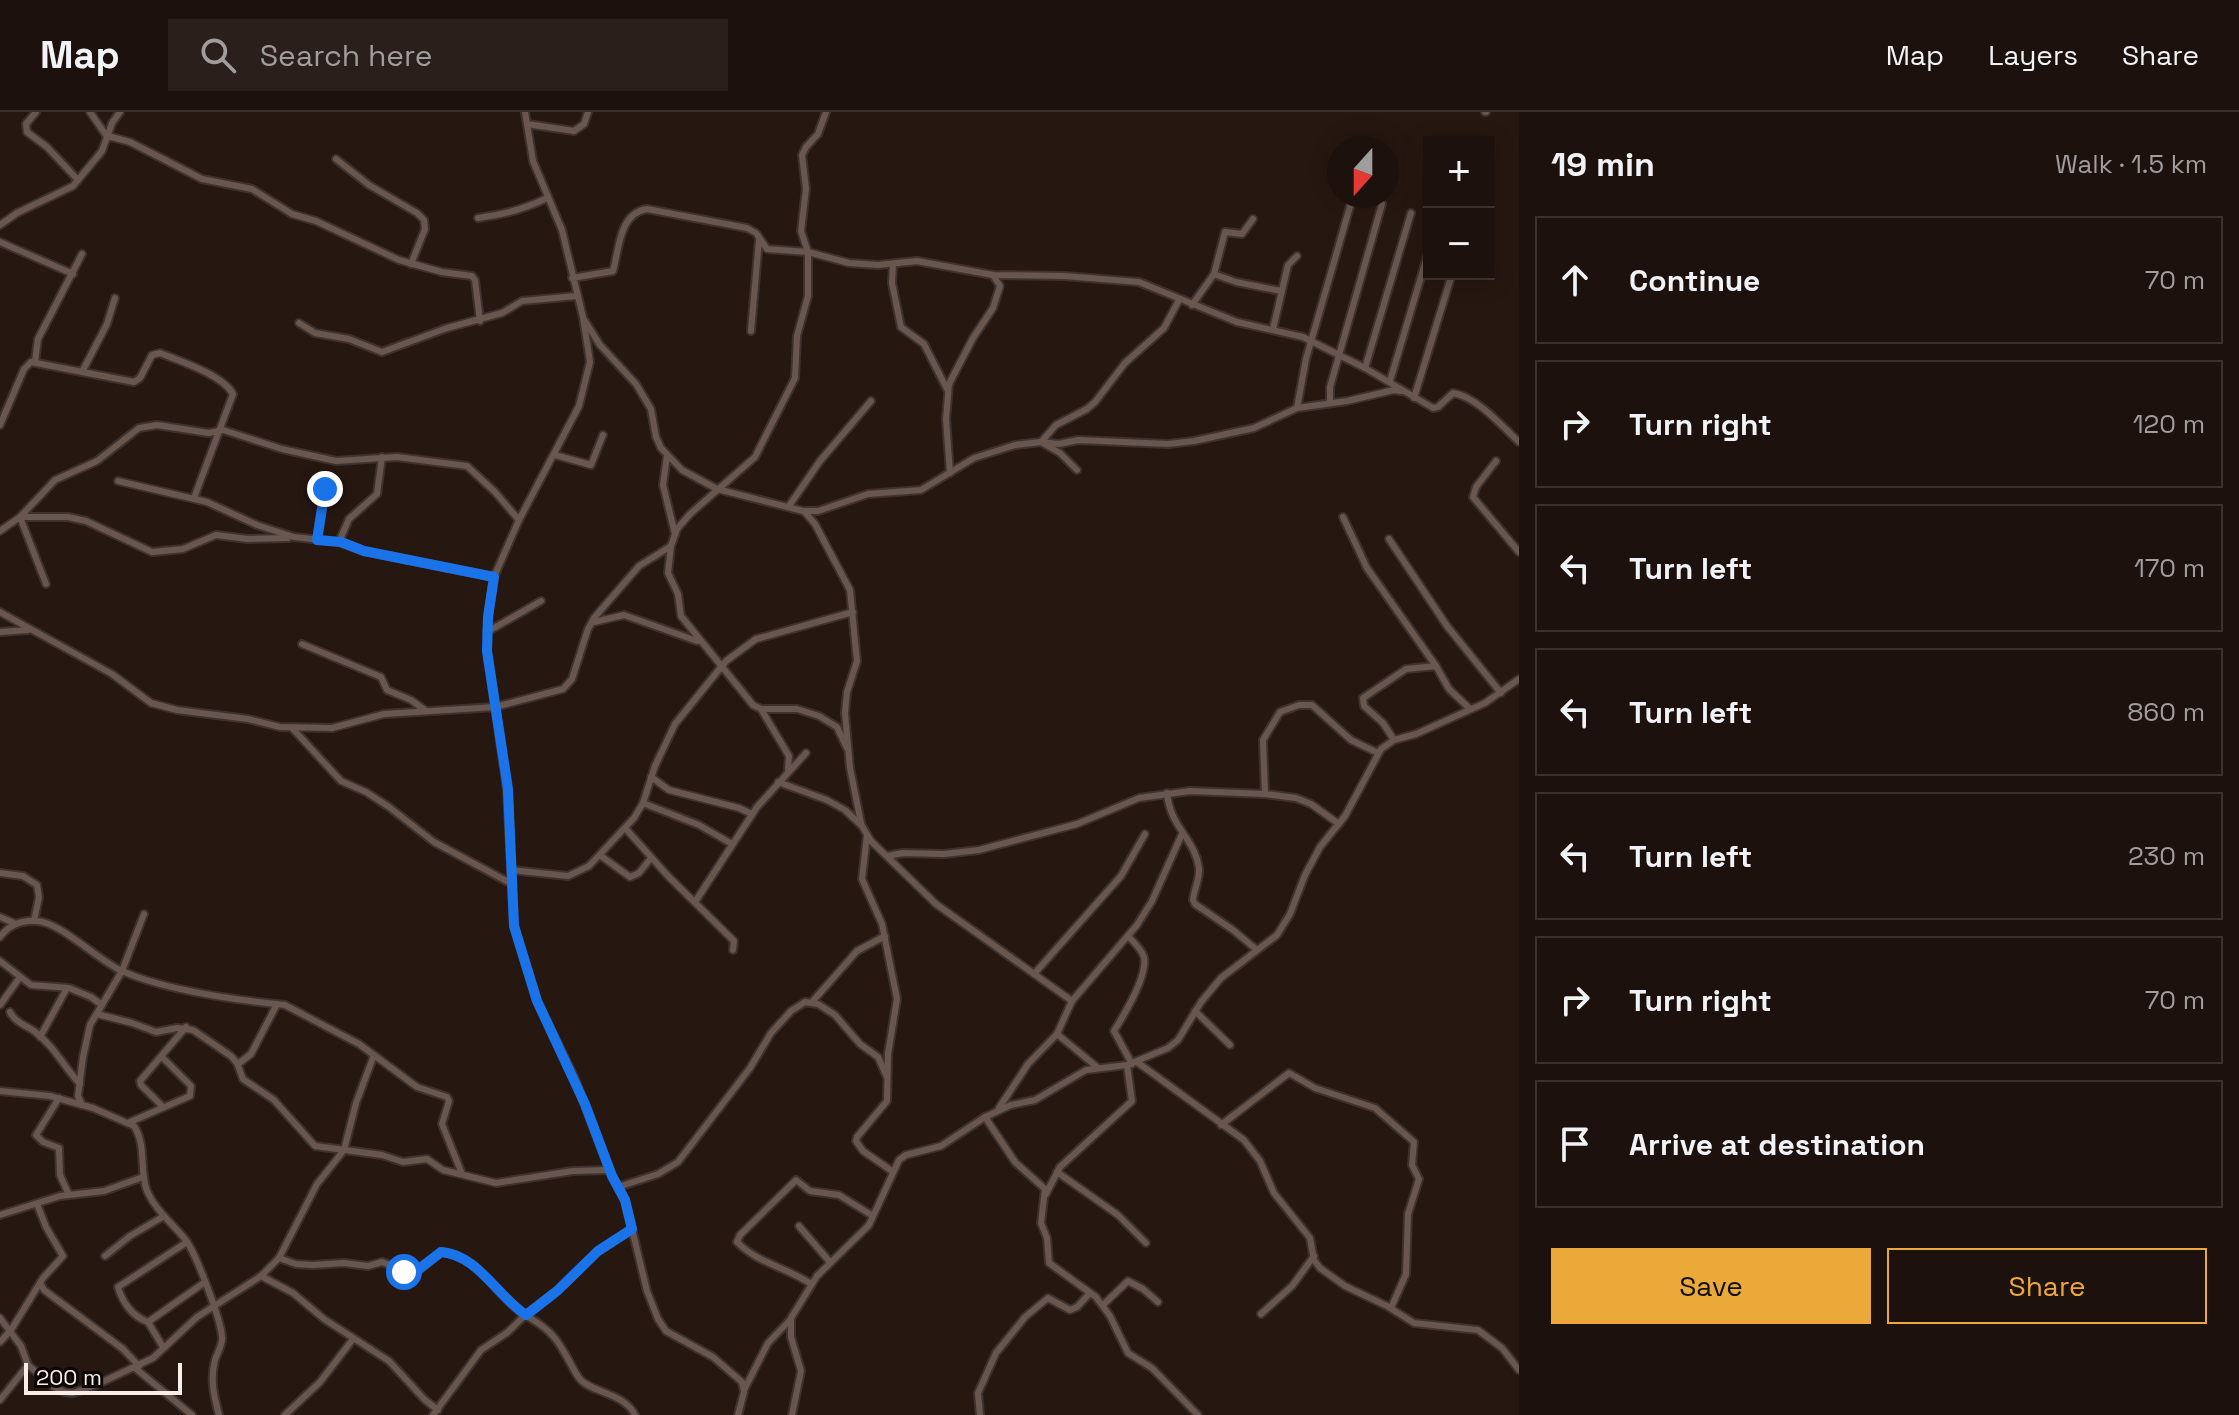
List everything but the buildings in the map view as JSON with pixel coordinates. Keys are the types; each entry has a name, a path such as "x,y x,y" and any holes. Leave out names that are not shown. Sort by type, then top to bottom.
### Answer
{"street":[{"path":"36,112 26,124 27,132 47,147 78,180"},
{"path":"90,112 108,137 130,142 202,179 252,189 292,214 316,221 411,264 473,276 480,321"},
{"path":"0,225 17,213 66,191 78,180 102,151 120,112"},
{"path":"525,112 533,161 562,230 583,317 590,362 579,406 519,520 494,577 487,651 508,789 514,926 529,978 585,1104 609,1170 625,1200 647,1291 661,1325 666,1331 713,1357 742,1382 744,1390"},
{"path":"527,124 574,131 584,124 588,112"},
{"path":"826,112 818,134 802,155 806,189 801,231 808,252 808,296 797,336 795,378 758,452 680,524 671,546 668,573 678,594 680,613 753,705 761,709 797,709 819,716 837,727 849,752"},
{"path":"336,159 369,185 424,220 425,229 411,264"},
{"path":"478,218 511,212 547,198"},
{"path":"1297,408 1312,341 1350,208"},
{"path":"1330,403 1330,387 1381,208"},
{"path":"572,278 613,271 618,244 631,217 642,209 736,224 754,231 767,249 808,252 849,263 917,261 993,275 1127,281 1148,285 1237,322 1312,341 1390,381 1433,408 1453,393 1460,394 1488,413 1519,442"},
{"path":"1365,368 1411,213"},
{"path":"1192,305 1214,274 1225,232 1242,234 1253,219"},
{"path":"751,331 759,240"},
{"path":"0,242 73,274"},
{"path":"35,362 38,339 82,254"},
{"path":"1273,329 1288,263 1297,256"},
{"path":"893,264 892,283 901,327 924,344 948,391"},
{"path":"1390,381 1423,270"},
{"path":"1214,274 1230,281 1281,291"},
{"path":"950,473 946,419 950,381 996,302 1000,286 993,275"},
{"path":"1414,398 1450,280"},
{"path":"299,323 315,333 349,339 382,352 447,328 504,313 522,301 576,296"},
{"path":"82,372 107,324 115,298"},
{"path":"1041,442 1056,425 1095,402 1125,363 1164,328 1179,300"},
{"path":"583,317 600,345 628,374 649,404 656,437 667,456 686,473 717,489 803,511 818,511 868,494 921,490 974,458 996,450 1041,442 1057,445 1078,440 1168,444 1194,441 1254,428 1297,408 1394,390 1405,392"},
{"path":"0,425 24,369 35,362 134,382 140,378 155,352 182,362 212,376 231,391 232,401 218,430 194,498"},
{"path":"789,506 820,461 871,401"},
{"path":"0,531 20,517 55,480 97,461 141,427 157,425 209,433 218,430 322,459 348,461 397,457 467,466 519,520"},
{"path":"555,455 591,465 603,435"},
{"path":"1041,442 1060,453 1077,470"},
{"path":"667,456 664,489 675,534"},
{"path":"339,542 349,519 377,494 382,457"},
{"path":"1496,461 1476,487 1473,497 1519,552"},
{"path":"118,481 194,498 294,537"},
{"path":"317,540 325,489"},
{"path":"803,511 815,524 835,564 847,580 853,612 857,661 846,698 849,752 862,826 867,835 936,904 1072,1001"},
{"path":"20,517 45,515 77,518 152,552 183,549 216,535 248,539 294,537 339,542 364,551 494,577"},
{"path":"20,517 46,584"},
{"path":"1343,517 1367,568 1455,697 1469,708"},
{"path":"1389,539 1447,626 1501,693"},
{"path":"0,612 112,674 156,704 293,729 332,728 376,716 495,707 558,691 567,685 575,672 592,622 639,566 671,546"},
{"path":"487,632 541,601"},
{"path":"511,870 568,876 589,866 626,829 643,803 675,724 720,667 756,639 853,612"},
{"path":"592,622 621,614 700,642"},
{"path":"0,632 31,630"},
{"path":"302,644 382,677 387,690 411,700 426,711"},
{"path":"1394,740 1383,723 1364,706 1363,698 1404,669 1436,666"},
{"path":"738,1415 744,1390 768,1343 791,1318 811,1284 863,1232 899,1160 906,1155 941,1146 985,1117 1035,1100 1082,1072 1097,1067 1132,1064 1174,1043 1221,978 1277,935 1290,914 1320,847 1339,824 1378,753 1394,740 1424,731 1501,693 1519,679"},
{"path":"1265,794 1263,740 1280,712 1290,707 1312,705 1351,740 1378,753"},
{"path":"761,709 789,756 788,771"},
{"path":"293,729 341,781 389,807 434,842 512,884"},
{"path":"695,902 752,814 806,753"},
{"path":"651,777 669,790 752,814"},
{"path":"778,782 839,806 862,826"},
{"path":"887,856 963,853 989,848 1077,824 1139,798 1167,793 1206,791 1303,799 1339,824"},
{"path":"1167,793 1170,813 1194,852 1199,869 1195,904 1257,950"},
{"path":"643,803 699,825 732,844"},
{"path":"626,829 735,942 733,950"},
{"path":"1034,974 1121,876 1145,834"},
{"path":"997,1111 1026,1066 1057,1034 1072,1001 1128,936 1152,901 1182,834"},
{"path":"867,835 862,879 880,918 897,999 888,1049 887,1103 856,1141 863,1151 892,1171"},
{"path":"601,856 630,877 639,873 651,858"},
{"path":"0,873 23,876 37,885 39,897 34,921"},
{"path":"82,1105 78,1096 88,1032 122,971 144,914"},
{"path":"0,917 16,924"},
{"path":"0,937 8,927 16,924 43,922 122,971 189,991 295,1009 359,1044 417,1087 448,1098 442,1124 462,1174"},
{"path":"812,1002 857,951 885,936"},
{"path":"1128,936 1142,952 1144,962 1127,1012 1114,1033 1132,1064 1249,1146 1260,1161 1274,1193 1310,1238 1320,1268 1414,1323 1478,1330 1502,1348 1519,1370"},
{"path":"0,961 36,987 67,988 102,1005"},
{"path":"0,1005 20,977"},
{"path":"40,1037 67,988"},
{"path":"618,1187 658,1174 678,1162 750,1068 771,1033 791,1011 805,1002 812,1002 835,1015 860,1044 878,1057 887,1077"},
{"path":"238,1064 251,1054 277,1004"},
{"path":"1195,1011 1230,1045"},
{"path":"10,1012 15,1020 58,1054 80,1084"},
{"path":"97,1014 156,1032 186,1027 231,1056 238,1064 243,1079 274,1100 312,1145 382,1155 403,1162 427,1159 441,1169 503,1182 573,1171 609,1170"},
{"path":"163,1107 140,1082 186,1027"},
{"path":"1057,1034 1097,1067"},
{"path":"0,1318 11,1330 28,1365 54,1387 68,1393 137,1367 213,1306 261,1276 279,1258 317,1184 344,1150 356,1103 374,1055"},
{"path":"130,1122 189,1097 192,1088 162,1057"},
{"path":"1132,1064 1131,1104 1057,1172 1046,1194 1041,1218 1047,1240 1047,1260 1103,1305 1124,1348 1152,1368 1198,1415"},
{"path":"1221,1125 1289,1073 1315,1088 1375,1108 1411,1137 1415,1146 1412,1168 1419,1179 1408,1214 1404,1281 1391,1308"},
{"path":"0,1091 59,1098 130,1122 137,1131 142,1143 143,1177 152,1202 187,1242 213,1306 222,1339 211,1385 219,1415"},
{"path":"59,1098 36,1135 42,1142 59,1148 60,1175 69,1195"},
{"path":"985,1117 1008,1155 1042,1184 1046,1194"},
{"path":"1057,1172 1118,1215 1146,1243"},
{"path":"0,1215 69,1195 104,1191 143,1177"},
{"path":"811,1284 750,1253 738,1244 737,1239 796,1180 810,1191 839,1195 873,1216"},
{"path":"0,1342 63,1255 46,1227 37,1204"},
{"path":"105,1256 130,1236 164,1216"},
{"path":"799,1226 830,1262"},
{"path":"261,1276 293,1293 353,1339 389,1361 436,1412 477,1354 557,1291 598,1251 632,1229"},
{"path":"163,1347 148,1322 135,1315 126,1304 118,1287 187,1242"},
{"path":"279,1258 296,1264 313,1265 344,1263 368,1266 382,1262 411,1273 418,1271 437,1253 447,1252 460,1257 485,1275 497,1292 556,1338 581,1381 614,1396 632,1409 635,1415"},
{"path":"1261,1314 1292,1286 1314,1256"},
{"path":"1103,1305 1128,1281 1158,1302"},
{"path":"148,1322 205,1282"},
{"path":"40,1283 44,1290 123,1349 137,1367 192,1415"},
{"path":"980,1415 977,1401 979,1390 996,1353 1021,1322 1048,1298 1070,1310 1090,1293"},
{"path":"791,1318 791,1337 801,1371 792,1415"},
{"path":"285,1415 320,1382 353,1339"},
{"path":"0,1400 28,1365"}],"route":[{"path":"325,489 317,540 341,542 364,551 494,577 487,651 508,789 512,847 511,901 516,937 537,1001 574,1077 612,1176 625,1200 632,1229 585,1261 557,1291 526,1315 497,1292 485,1275 453,1254 441,1252 415,1272 404,1272"}]}
